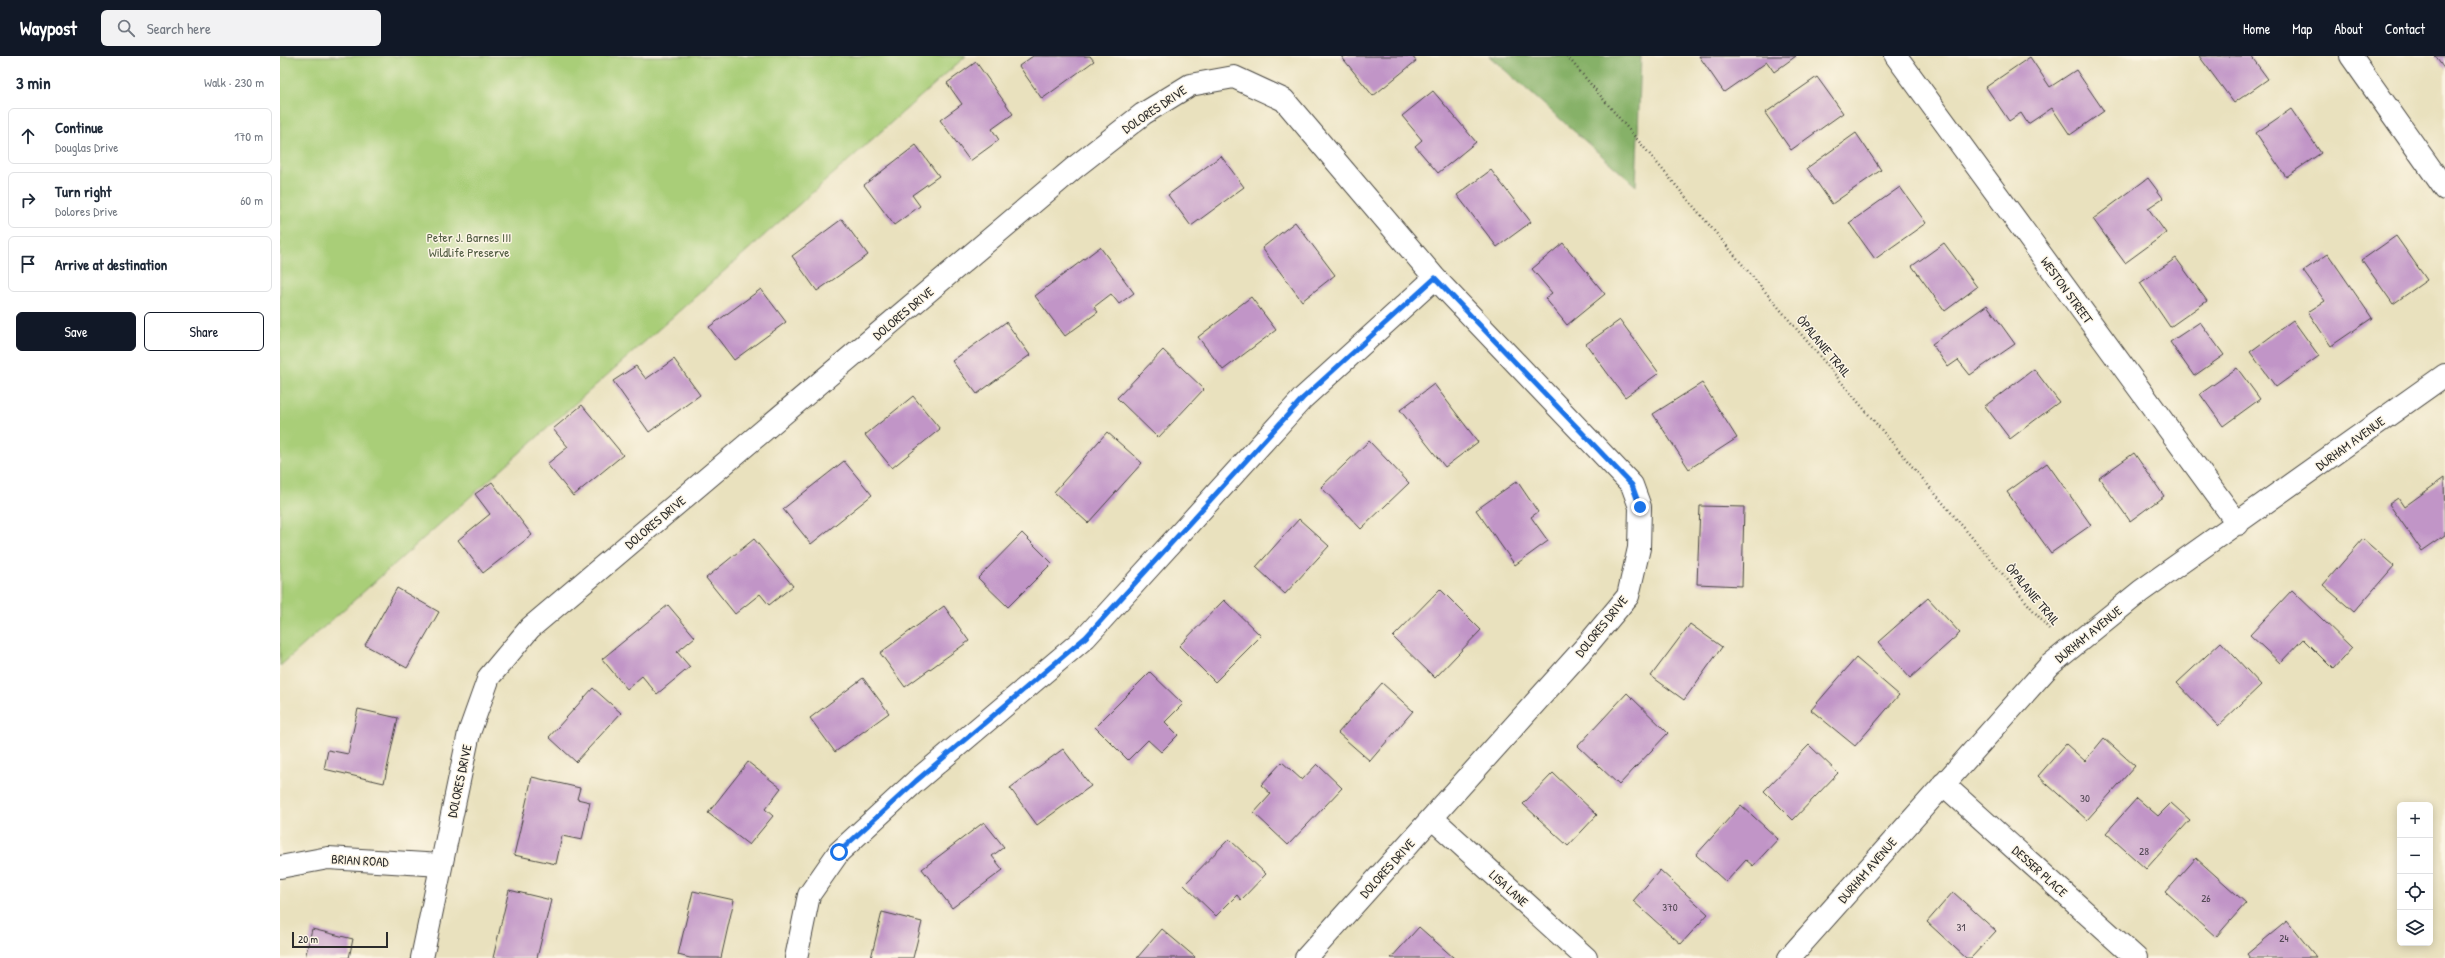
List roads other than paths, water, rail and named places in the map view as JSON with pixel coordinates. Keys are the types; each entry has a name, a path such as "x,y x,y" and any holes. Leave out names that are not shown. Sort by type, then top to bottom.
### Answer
{"street":[{"name":"WESTON STREET","path":"1896,56 2238,524"},
{"path":"2351,56 2445,189"},
{"name":"DOLORES DRIVE","path":"422,958 469,733 489,677 530,628 1074,168 1142,114 1190,85 1234,77 1284,100 1435,278 1632,485 1640,507 1639,548 1628,596 1588,644 1306,958"},
{"path":"796,958 809,895 839,852 916,781 1086,637 1303,398 1435,278"},
{"name":"DURHAM AVENUE","path":"1789,958 2050,664 2141,592 2445,375"},
{"name":"DESSER PLACE","path":"1943,784 2136,958"},
{"name":"LISA LANE","path":"1432,818 1586,958"},
{"name":"BRIAN ROAD","path":"280,867 328,858 441,865"}],"park label":[{"name":"Peter J. Barnes III Wildlife Preserve","path":"469,244"}]}
